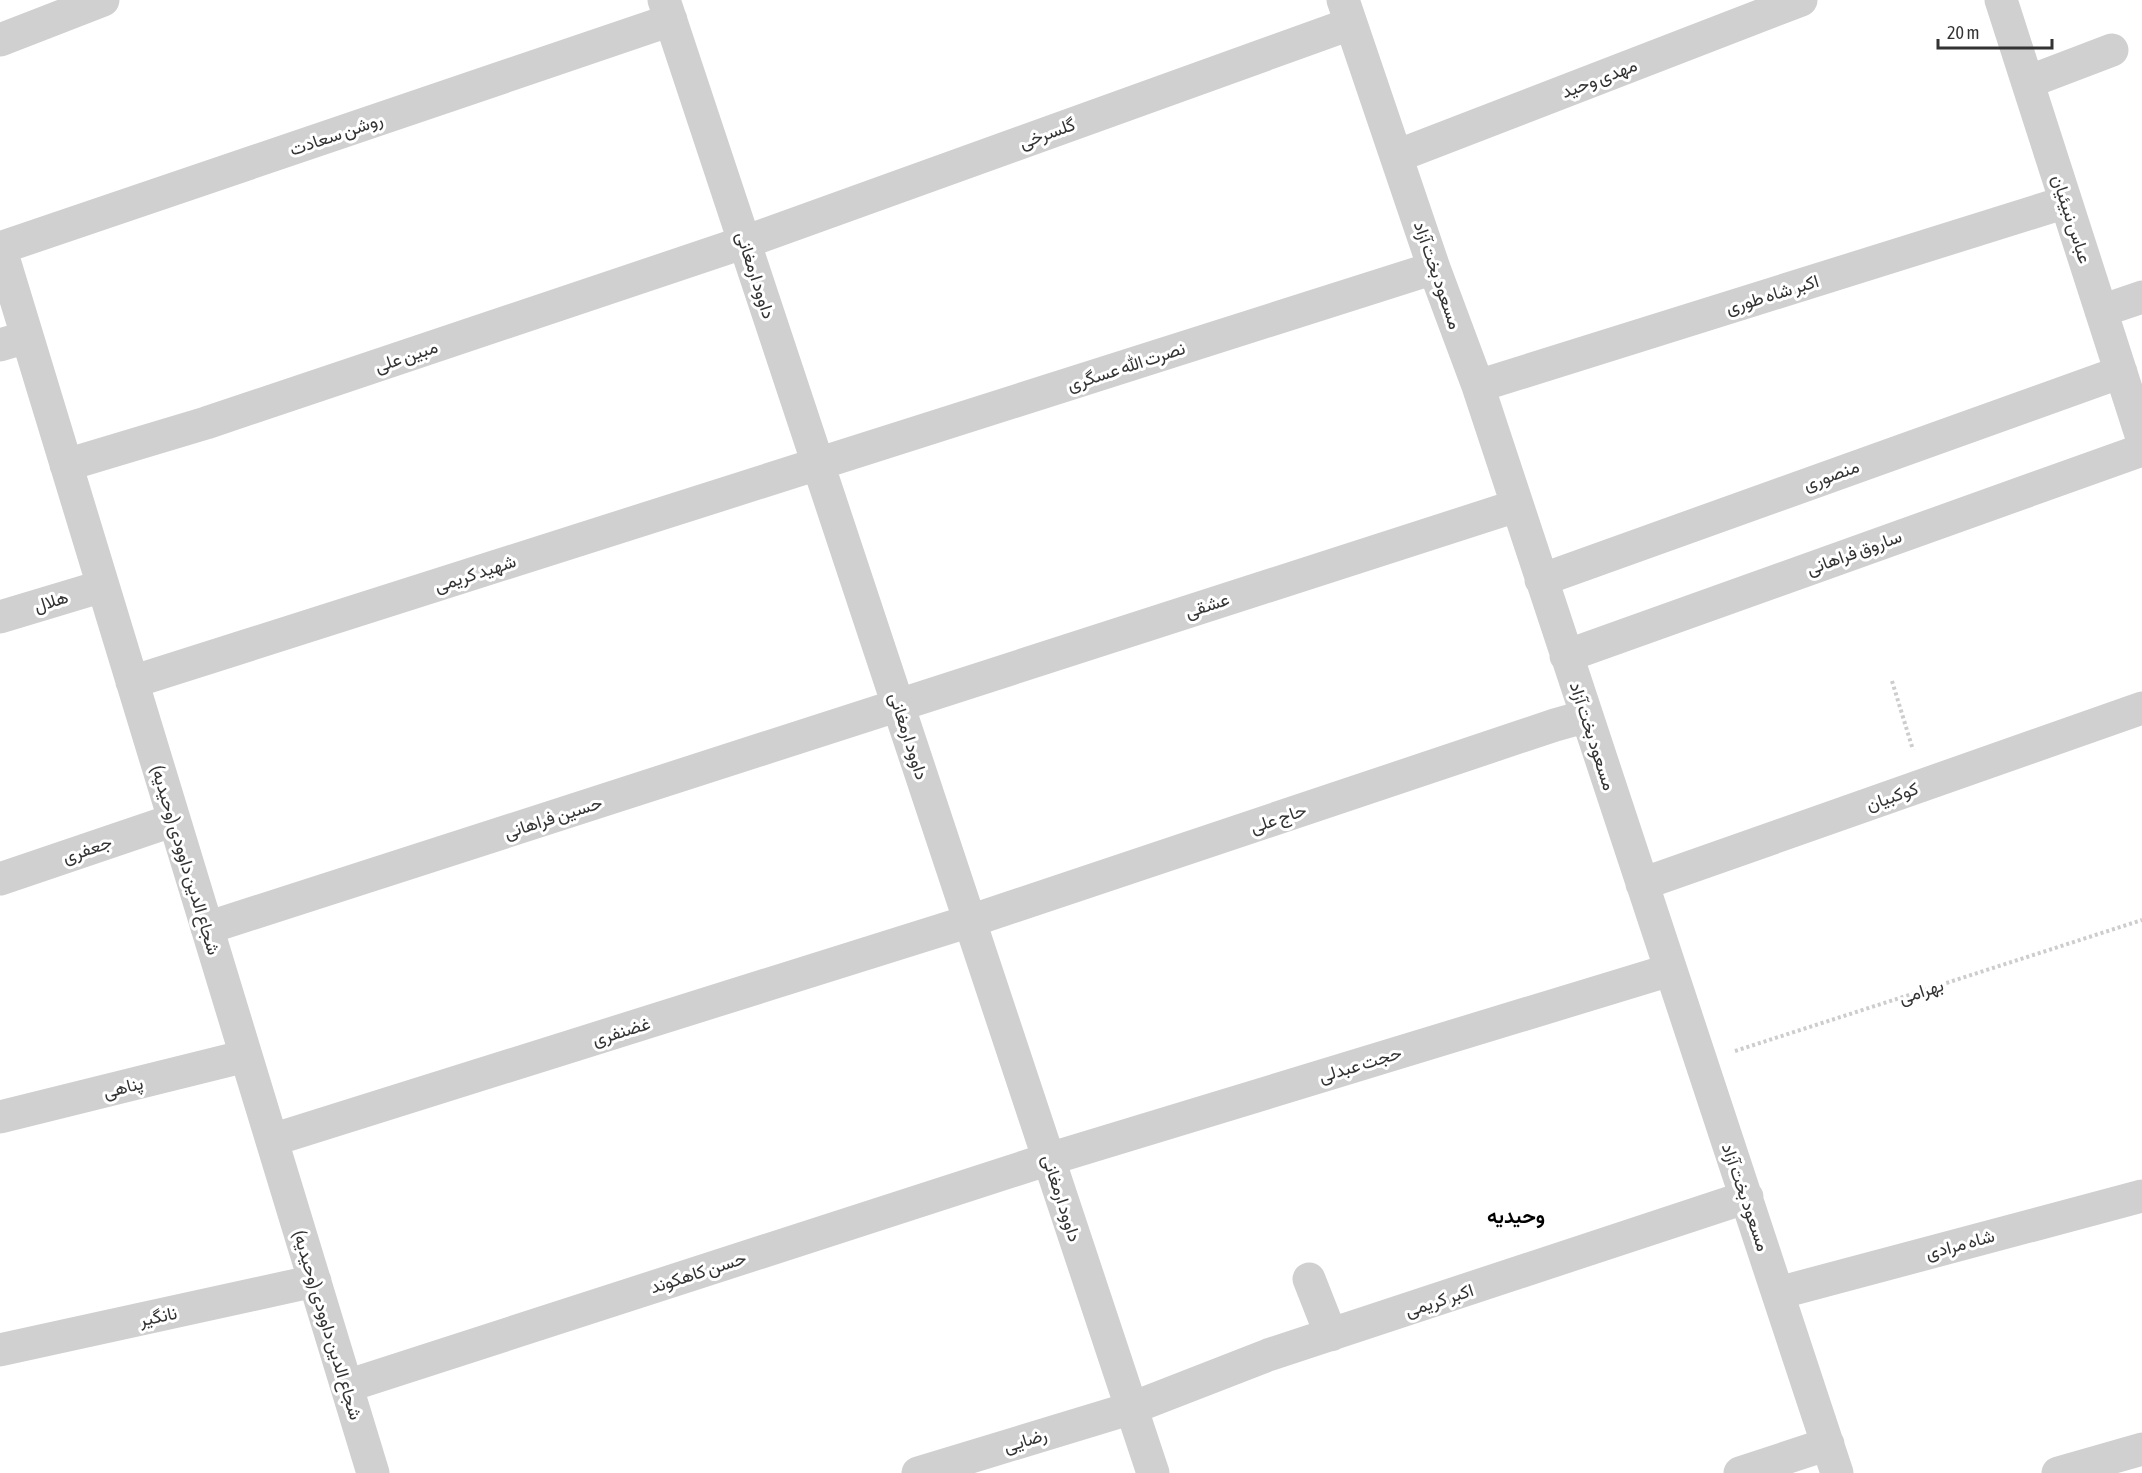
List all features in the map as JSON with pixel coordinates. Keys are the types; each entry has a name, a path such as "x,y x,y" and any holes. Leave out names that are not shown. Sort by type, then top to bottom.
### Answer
{"street":[{"path":"0,40 103,0"},
{"name":"مهدی وحید","path":"1397,156 1801,0"},
{"name":"عباس نبیئیان","path":"2001,0 2142,438"},
{"name":"داوود ارمغانی","path":"668,10 1153,1473"},
{"name":"روشن سعادت","path":"0,248 668,10"},
{"name":"مسعود بخت آزاد","path":"1346,12 1434,268 1478,386 1700,1063 1748,1197 1832,1459"},
{"name":"گلسرخی","path":"745,242 1346,12"},
{"path":"2028,82 2112,50"},
{"name":"اکبر شاه طوری","path":"1478,386 2066,202"},
{"name":"مبین علی","path":"66,465 206,423 745,242"},
{"name":"شجاع الدین داوودی (وحیدیه)","path":"0,248 13,341 66,465 374,1473"},
{"name":"نصرت الله عسگری","path":"819,464 1434,268"},
{"path":"2101,311 2142,297"},
{"name":"منصوری","path":"1541,580 2121,372"},
{"name":"ساروق فراهانی","path":"1566,656 2142,450"},
{"name":"شهید کریمی","path":"132,682 819,464"},
{"name":"عشقی","path":"899,705 1516,506"},
{"name":"هلال","path":"0,617 103,586"},
{"name":"حسین فراهانی","path":"207,928 899,705"},
{"name":"کوکبیان","path":"1642,884 2142,708"},
{"name":"حاج علی","path":"970,921 1587,716"},
{"name":"جعفری","path":"0,879 174,820"},
{"name":"غضنفری","path":"272,1140 970,921"},
{"name":"حجت عبدلی","path":"1049,1159 1670,970"},
{"name":"پناهی","path":"0,1117 246,1056"},
{"name":"حسن کاهکوند","path":"347,1386 1049,1159"},
{"name":"شاه مرادی","path":"1778,1293 2142,1196"},
{"name":"اکبر کریمی","path":"1132,1408 1268,1355 1748,1197"},
{"path":"1309,1279 1331,1335"},
{"name":"نانگیر","path":"0,1350 315,1281"},
{"name":"رضایی","path":"918,1473 1132,1408"},
{"path":"2058,1473 2142,1449"},
{"path":"1740,1473 1832,1459"}],"path":[{"path":"1892,681 1924,785"},
{"name":"بهرامی","path":"1700,1063 2142,920"}],"district":[{"name":"وحیدیه","path":"1516,1215"}]}
